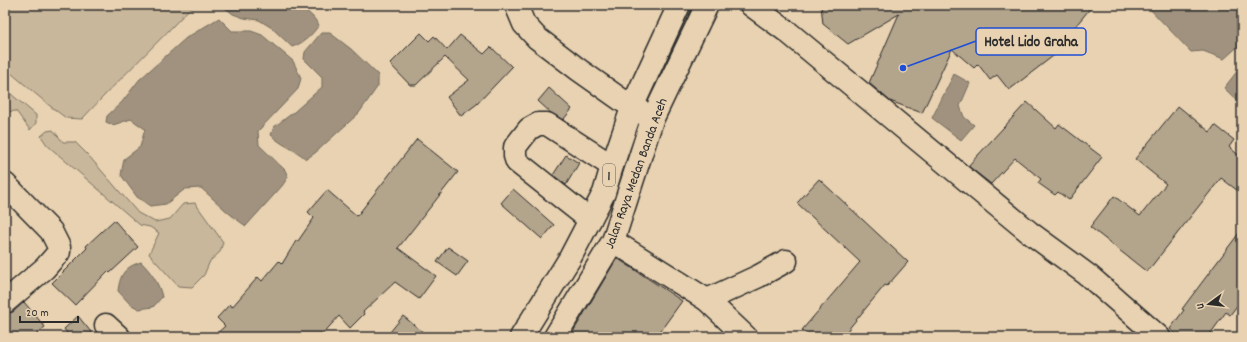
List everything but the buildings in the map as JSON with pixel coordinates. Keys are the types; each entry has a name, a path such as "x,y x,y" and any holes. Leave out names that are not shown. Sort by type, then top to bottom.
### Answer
{"main road":[{"path":"516,5 524,24 537,38 578,70 624,101 633,105 652,120"},
{"name":"Jalan Raya Medan Banda Aceh","path":"521,337 562,270 604,193 633,105 680,5"},
{"name":"Jalan Raya Medan Banda Aceh","path":"555,337 613,241 652,120 707,5"},
{"path":"751,5 789,33 1029,232 1089,276 1159,337"},
{"path":"590,220 517,162 515,147 529,129 538,124 547,124 612,166"},
{"path":"5,184 51,231 59,247 59,252 45,268 5,302"},
{"path":"613,241 707,300 746,337"},
{"path":"707,300 759,276 786,261"}],"shaded area":[{"path":"5,5 193,5 82,119 66,118 5,68"},
{"path":"224,5 300,5 319,25 307,38 292,47 272,28 259,20 244,18 233,14 224,7"},
{"path":"1146,5 1242,5 1242,43 1224,59 1203,51 1191,52"},
{"path":"219,18 232,31 251,31 262,35 293,61 301,78 298,89 258,131 259,145 285,170 288,177 282,186 246,226 228,213 201,188 185,189 166,204 150,206 137,197 121,175 124,159 140,147 145,129 131,119 113,125 106,122 107,116 122,102 139,80 186,38"},
{"path":"321,33 330,33 351,49 378,75 378,86 359,113 315,153 306,159 271,135 274,127 294,112 322,87 322,77 304,59 305,52"},
{"path":"1242,65 1242,105 1224,88"},
{"path":"954,74 970,83 960,106 964,117 974,125 961,140 932,118"},
{"path":"5,89 36,115 36,123 30,130 16,111 5,112"},
{"path":"53,130 63,142 75,142 138,213 155,222 170,219 183,204 195,203 223,242 220,252 210,261 204,275 192,287 178,286 149,254 159,233 150,227 140,225 47,145 41,136 47,131"},
{"path":"141,262 154,278 162,297 153,307 139,309 130,304 118,291 120,280 124,272 131,266"}],"place":[{"name":"Hotel Lido Graha","path":"903,68"}]}
